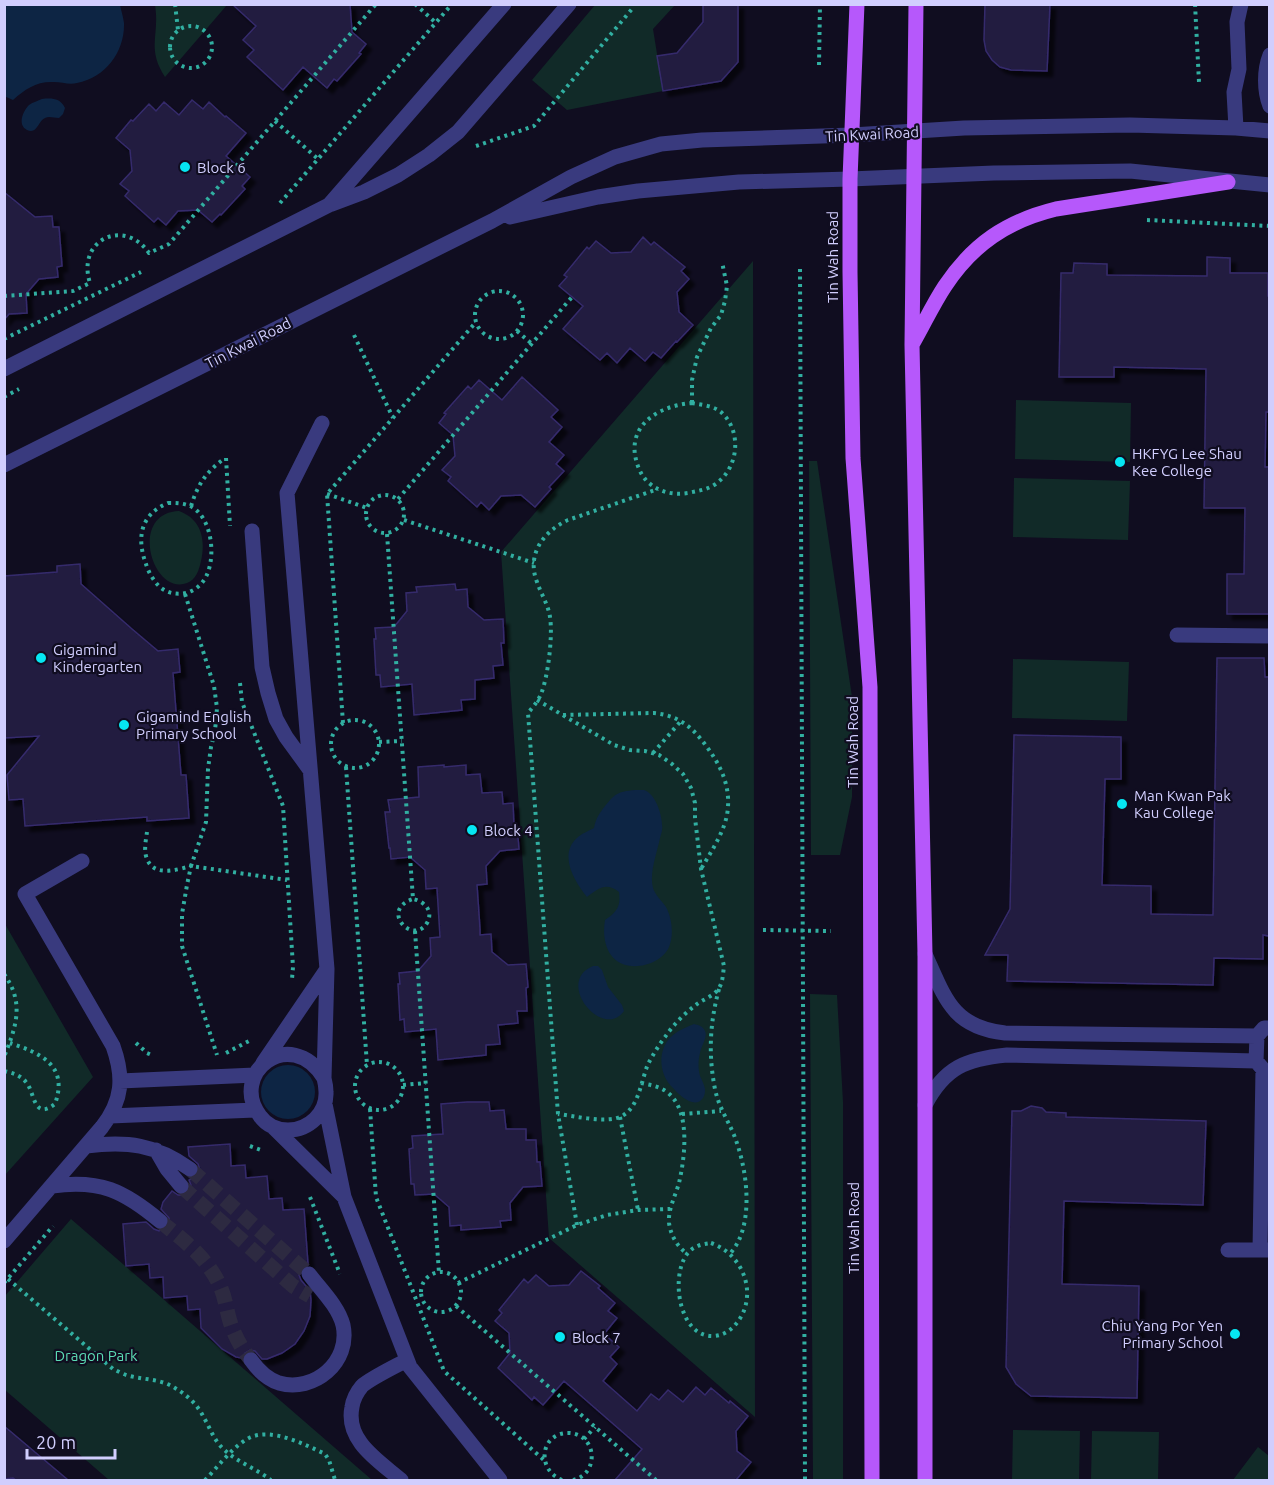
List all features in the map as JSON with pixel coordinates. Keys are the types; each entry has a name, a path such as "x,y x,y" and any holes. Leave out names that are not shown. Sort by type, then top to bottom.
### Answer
{"main road":[{"name":"Tin Wah Road","path":"857,4 850,179 853,458 870,687 872,1480"},
{"path":"916,4 912,345 925,954 925,1480"},
{"path":"912,345 944,287 960,266 994,234 1034,215 1056,209 1228,182"}],"street":[{"path":"329,205 504,4"},
{"path":"4,369 329,205 364,192 398,175 429,155 459,132 569,4"},
{"path":"1236,128 1234,92 1239,69 1238,22 1241,4"},
{"path":"1269,55 1266,73 1266,94 1269,106"},
{"name":"Tin Kwai Road","path":"4,465 492,221 571,177 615,157 661,144 702,140 852,135 964,128 1130,125 1269,131"},
{"name":"Tin Kwai Road","path":"492,221 598,197 739,182 994,173 1130,171 1269,185"},
{"path":"322,423 287,493 327,969 325,1104 344,1197 410,1367 500,1480"},
{"path":"252,531 262,667 268,693 276,719 310,770"},
{"path":"1178,635 1269,636"},
{"path":"4,1241 110,1116 120,1092 118,1061 113,1046 26,894 82,861"},
{"path":"925,954 943,994 953,1008 965,1020 991,1031 1020,1033 1263,1032 1265,1250 1228,1250"},
{"path":"327,969 258,1070 251,1086 251,1098 255,1110 263,1120 273,1127 344,1197"},
{"path":"1019,1056 1020,1033"},
{"path":"120,1081 258,1070 272,1058 284,1054 308,1059 324,1078"},
{"path":"925,1105 932,1091 942,1079 965,1063 994,1056 1263,1066"},
{"path":"273,1127 285,1130 298,1129 310,1124 325,1104"},
{"path":"110,1116 255,1110"},
{"path":"86,1146 110,1143 132,1144 156,1150 177,1160 189,1169"},
{"path":"156,1150 167,1169 181,1186"},
{"path":"48,1191 70,1184 105,1187 132,1199 160,1221"},
{"path":"251,1360 267,1377 290,1385 314,1381 333,1366 344,1340 343,1326 331,1302 309,1274"},
{"path":"310,1296 331,1302"},
{"path":"401,1480 360,1445 352,1426 351,1415 352,1404 363,1386 407,1360"}],"path":[{"path":"175,4 178,30"},
{"path":"4,296 73,291 90,283 87,262 90,251 106,237 126,235 144,245 149,253 169,244 376,4"},
{"path":"415,4 436,23"},
{"path":"278,205 452,4"},
{"path":"474,147 534,126 632,9 633,4"},
{"path":"819,65 820,4"},
{"path":"1195,4 1199,82"},
{"path":"191,25 204,29 212,40 212,53 198,68 183,67 177,63 170,50 173,35 178,30 191,25"},
{"path":"275,121 318,159"},
{"path":"1142,219 1269,226"},
{"path":"692,403 692,380 697,357 711,328 721,315 725,301 727,286 722,262"},
{"path":"800,269 805,1480"},
{"path":"4,339 145,270"},
{"path":"494,291 510,294 522,306 522,324 511,337 494,339 479,329 476,322 476,306 481,299 494,291"},
{"path":"398,499 572,297"},
{"path":"343,723 327,495 476,322"},
{"path":"517,331 532,344"},
{"path":"354,335 393,418"},
{"path":"677,404 706,405 721,412 730,423 735,435 736,449 733,462 726,475 703,491 680,494 658,489 641,474 634,450 642,426 658,412 677,404"},
{"path":"191,506 194,495 206,474 226,458 231,537"},
{"path":"577,1225 558,1114 528,713 537,700 546,678 550,636 547,604 536,580 534,563 540,543 557,525 658,489"},
{"path":"327,495 367,508"},
{"path":"392,496 398,499 404,509 404,520 394,531 387,534 381,533 374,530 367,521 367,508 377,497 392,496"},
{"path":"168,503 191,506 207,523 210,538 211,552 202,584 185,594 165,591 157,585 143,557 141,544 145,522 151,513 168,503"},
{"path":"404,520 534,563"},
{"path":"387,534 413,899"},
{"path":"185,594 214,686 217,708 208,769 206,822 187,885 182,914 182,946 217,1056"},
{"path":"240,678 242,702 283,806 293,967 291,987"},
{"path":"537,700 614,745 659,755 683,774 691,788 695,803 701,869 724,966 711,1029 710,1050 715,1091 721,1111 741,1154 746,1178 744,1221 738,1242 730,1254"},
{"path":"562,715 654,712 681,721 699,736 722,770 729,798 724,828 701,869"},
{"path":"351,720 366,722 377,734 378,750 375,758 369,764 354,768 338,762 331,746 332,737 343,723 351,720"},
{"path":"653,753 681,721"},
{"path":"379,742 402,741"},
{"path":"346,766 367,1065"},
{"path":"147,832 146,856 152,866 162,871 172,872 191,866 288,880"},
{"path":"413,899 427,906 429,914 428,922 423,928 415,931 401,924 398,916 405,902 413,899"},
{"path":"763,930 831,931"},
{"path":"415,931 439,1273"},
{"path":"4,974 14,990 17,1001 15,1030 4,1057"},
{"path":"558,1114 612,1120 629,1111 635,1103 656,1049 682,1017 699,1003 710,998 719,988"},
{"path":"132,1038 147,1053 158,1058"},
{"path":"211,1057 241,1046 254,1038"},
{"path":"4,1071 19,1076 27,1083 36,1105 47,1108 56,1104 60,1085 55,1070 49,1062 10,1043"},
{"path":"383,1062 397,1070 402,1077 403,1085 399,1100 394,1106 378,1111 362,1104 357,1097 356,1079 367,1065 383,1062"},
{"path":"403,1085 426,1083"},
{"path":"641,1083 655,1085 667,1092 676,1101 682,1114 683,1160 669,1220 674,1240 687,1254"},
{"path":"370,1109 376,1197 444,1371 544,1460"},
{"path":"682,1114 721,1111"},
{"path":"620,1117 638,1210"},
{"path":"250,1146 268,1152"},
{"path":"307,1190 343,1282"},
{"path":"458,1283 577,1225 606,1215 638,1210 670,1209"},
{"path":"53,1226 6,1281 113,1369 129,1376 160,1381 185,1394 195,1404 218,1443 230,1455 271,1480"},
{"path":"711,1243 720,1246 738,1263 744,1274 747,1299 744,1310 731,1330 720,1336 707,1336 696,1331 682,1311 678,1287 679,1275 687,1254 703,1244 711,1243"},
{"path":"439,1273 455,1278 460,1291 460,1299 456,1306 442,1312 427,1307 421,1294 426,1279 439,1273"},
{"path":"418,1304 423,1301"},
{"path":"456,1306 656,1480"},
{"path":"584,1439 594,1427"},
{"path":"562,1480 556,1478 546,1467 545,1451 548,1444 561,1434 569,1433 584,1439 592,1453 589,1469 584,1475 573,1480"},
{"path":"205,1480 248,1438 268,1434 278,1435 325,1454 335,1480"}],"green space":[{"path":"155,5 227,5 165,77 156,58"},
{"path":"595,5 675,5 653,29 663,91 567,110 532,80"},
{"path":"753,261 755,1417 549,1238 501,552"},
{"path":"1016,400 1131,403 1130,462 1015,459"},
{"path":"809,461 817,461 852,697 852,797 840,855 811,855"},
{"path":"1014,478 1130,481 1128,540 1013,537"},
{"path":"179,511 197,525 203,545 198,571 193,580 175,584 164,578 156,566 151,553 150,538 154,525 163,515"},
{"path":"1013,659 1129,662 1127,721 1012,718"},
{"path":"5,924 93,1077 4,1175"},
{"path":"810,994 837,995 843,1102 843,1480 813,1480"},
{"name":"Dragon Park","path":"71,1219 372,1480 109,1480 5,1390 5,1296"},
{"path":"1013,1430 1080,1431 1079,1480 1012,1480"},
{"path":"1092,1431 1159,1432 1158,1480 1091,1480"},
{"path":"1258,1447 1269,1456 1269,1480 1233,1480"}],"water":[{"path":"9,4 120,5 124,23 117,53 105,69 87,80 74,84 48,82 37,84 13,100 4,96 4,7"},
{"path":"42,99 61,102 65,108 63,114 59,118 45,118 33,131 27,130 22,125 25,111 29,105"},
{"path":"635,790 648,792 657,804 661,815 662,830 652,882 655,893 668,911 672,932 671,942 664,954 642,966 624,965 611,955 607,947 605,920 617,908 619,892 610,887 603,887 587,897 570,868 569,860 571,845 594,828 599,814 612,798 617,794"},
{"path":"593,966 598,966 602,970 608,987 622,1005 624,1011 616,1018 599,1017 590,1010 579,993 578,983 582,974"},
{"path":"694,1024 702,1027 706,1033 698,1064 705,1094 700,1101 692,1102 683,1097 668,1082 664,1076 661,1061 668,1040"},
{"path":"283,1065 293,1065 303,1069 311,1077 315,1092 311,1107 303,1115 293,1119 283,1119 273,1115 265,1107 261,1097 261,1087 265,1077 273,1069"}],"building":[{"path":"232,4 350,4 352,32 366,44 359,53 361,54 337,81 334,79 327,88 303,67 283,90 247,57 254,50 243,40 256,26"},
{"path":"703,4 738,4 738,62 721,81 663,91 657,56 677,53 703,22"},
{"path":"985,4 1050,4 1047,71 1011,70 1000,67 992,60 986,51 984,40"},
{"name":"Block 6","path":"192,100 203,109 209,102 246,133 226,156 250,177 242,186 245,189 212,222 198,210 178,211 166,225 158,218 154,222 125,196 129,191 120,184 132,171 130,150 116,138 149,104 156,111 164,102 179,115"},
{"path":"4,192 35,217 52,216 53,227 59,227 62,266 57,267 58,277 39,279 26,294 27,313 9,314 4,320"},
{"path":"643,237 651,245 654,242 685,267 681,271 689,279 677,292 679,312 693,325 661,358 653,352 645,361 630,348 617,363 607,353 600,360 563,329 583,306 559,286 567,277 564,275 587,247 589,249 596,241 611,253 631,252"},
{"path":"1207,257 1230,258 1230,273 1268,273 1269,412 1266,412 1265,467 1269,467 1269,614 1227,614 1227,574 1244,574 1245,508 1204,508 1206,369 1114,367 1114,377 1059,377 1061,273 1073,273 1074,263 1107,264 1107,275 1207,276"},
{"path":"522,377 558,410 551,417 562,427 549,442 564,455 556,464 564,471 535,507 521,495 501,496 489,510 481,502 477,507 448,481 451,477 442,470 455,456 453,435 439,423 446,414 444,413 468,386 471,389 479,380 502,400"},
{"name":"Gigamind English Primary School","path":"80,564 81,584 132,629 158,651 178,649 180,672 173,673 181,775 186,775 189,818 147,821 147,817 25,826 23,799 9,800 7,775 39,736 4,738 4,576 57,572 57,566"},
{"path":"455,584 456,590 467,589 468,607 484,620 503,619 504,643 501,643 503,665 493,666 494,678 475,680 475,699 461,700 462,710 414,715 412,684 381,687 380,675 376,675 375,628 394,627 407,611 406,593 417,592 416,587"},
{"path":"1217,658 1264,658 1265,677 1269,677 1269,936 1263,935 1263,959 1214,958 1213,985 1007,981 1008,955 985,955 1010,909 1014,735 1121,737 1121,779 1105,779 1102,885 1151,886 1151,914 1213,915"},
{"path":"444,765 444,767 466,765 466,775 480,774 482,793 502,792 503,804 513,803 514,826 517,826 519,849 500,851 486,866 487,884 477,885 480,935 491,934 492,952 508,965 526,964 528,987 526,988 527,1011 517,1011 518,1023 498,1025 500,1044 486,1045 486,1055 438,1060 436,1029 405,1032 404,1019 400,1020 398,984 400,984 399,973 418,971 431,956 430,938 440,937 437,888 426,889 425,870 410,857 391,859 385,812 390,812 388,800 419,797 418,767"},
{"path":"489,1102 490,1111 504,1110 506,1129 526,1129 526,1140 536,1140 537,1162 540,1162 542,1186 523,1187 510,1203 511,1220 500,1221 501,1227 461,1230 461,1225 450,1226 449,1207 434,1194 415,1195 414,1184 411,1184 409,1149 413,1148 412,1136 443,1134 441,1104"},
{"path":"1031,1106 1042,1108 1046,1112 1066,1113 1066,1117 1206,1121 1203,1205 1064,1201 1062,1284 1139,1286 1137,1398 1031,1396 1016,1384 1006,1367 1012,1111 1021,1111"},
{"path":"230,1144 231,1166 245,1165 246,1178 267,1176 269,1199 282,1198 283,1210 304,1209 308,1264 303,1267 299,1275 310,1291 310,1316 295,1344 267,1359 262,1359 255,1351 250,1350 242,1358 222,1349 201,1328 200,1309 188,1310 187,1296 164,1298 163,1277 150,1278 149,1264 126,1266 123,1224 146,1222 159,1231 167,1227 169,1218 161,1209 163,1202 172,1191 178,1195 188,1193 191,1185 189,1180 195,1177 200,1170 198,1164 189,1156 188,1147"},
{"path":"581,1271 600,1286 598,1288 615,1303 608,1311 617,1318 604,1334 619,1347 610,1357 617,1364 603,1381 637,1411 651,1394 659,1400 668,1390 683,1402 696,1387 705,1395 711,1388 729,1403 730,1401 748,1416 736,1431 737,1451 751,1462 736,1480 615,1480 642,1449 564,1381 543,1405 534,1397 532,1400 498,1368 510,1353 509,1333 495,1321 502,1313 499,1310 524,1279 528,1283 536,1275 549,1286 569,1285"},
{"path":"4,1426 68,1480 4,1479"}],"tunnel":[{"path":"190,1169 309,1274"},
{"path":"181,1186 293,1286 310,1296"},
{"path":"160,1221 209,1266 220,1286 235,1335 251,1360"}],"place":[{"name":"Block 6","path":"185,167"},
{"name":"HKFYG Lee Shau Kee College","path":"1120,462"},
{"name":"Gigamind Kindergarten","path":"41,658"},
{"name":"Gigamind English Primary School","path":"124,725"},
{"name":"Man Kwan Pak Kau College","path":"1122,804"},
{"name":"Block 4","path":"472,830"},
{"name":"Chiu Yang Por Yen Primary School","path":"1235,1334"},
{"name":"Block 7","path":"560,1337"}]}
